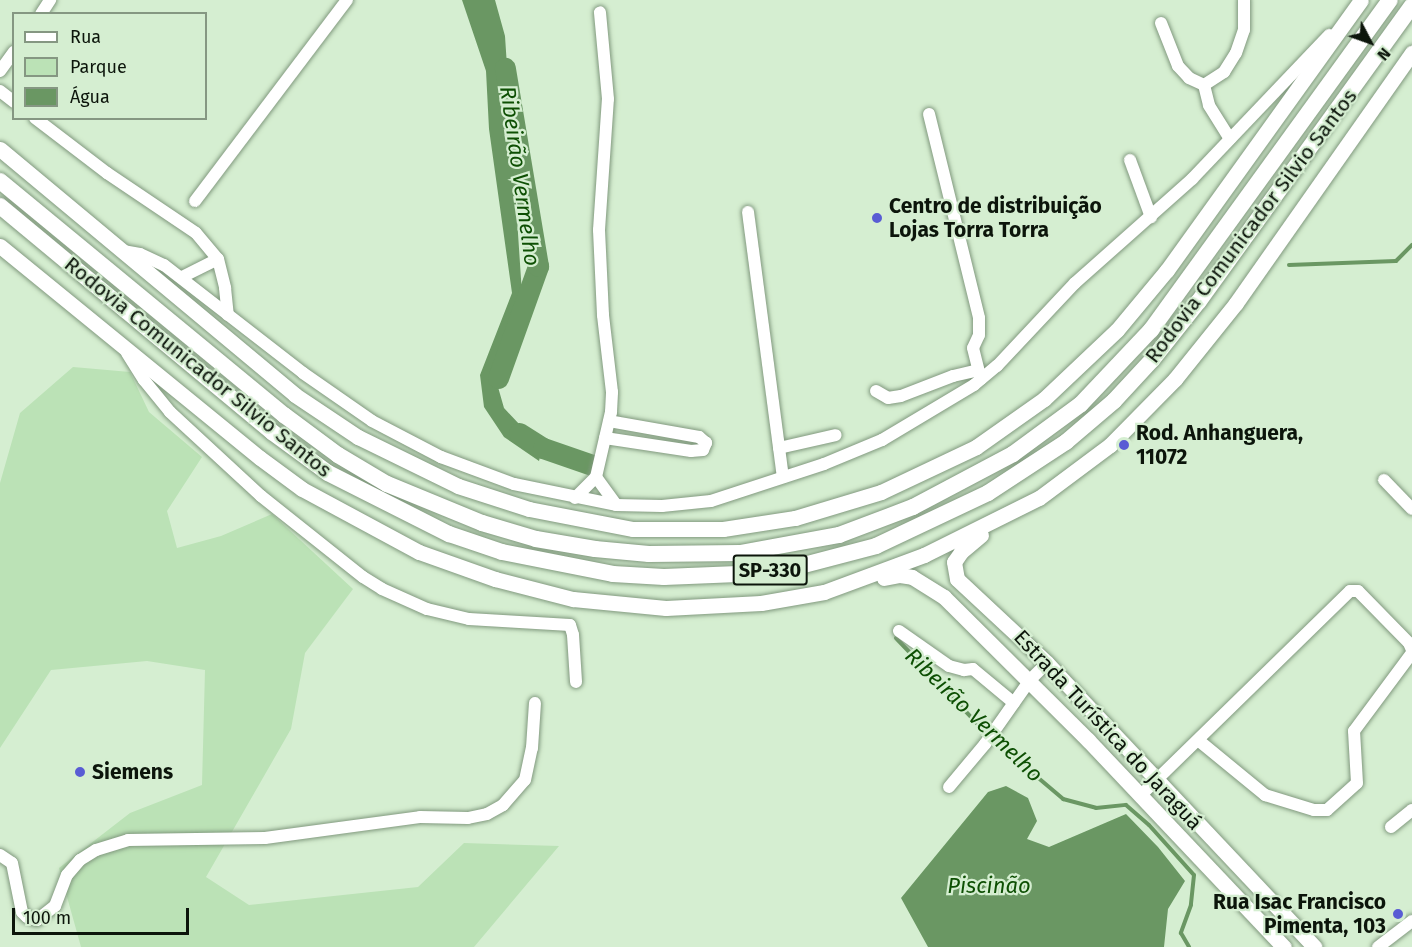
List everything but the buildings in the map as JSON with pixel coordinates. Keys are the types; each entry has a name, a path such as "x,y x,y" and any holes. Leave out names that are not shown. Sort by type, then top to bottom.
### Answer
{"highway":[{"name":"Rodovia Comunicador Silvio Santos","path":"0,181 284,415 338,455 387,484 482,523 536,538 595,549 649,554 740,553 839,535 913,507 1013,454 1081,404 1150,330 1390,0"},
{"name":"Rodovia Comunicador Silvio Santos","path":"0,206 263,425 319,466 356,489 449,534 502,552 613,574 664,577 738,574 800,566 876,546 988,493 1066,442 1114,401 1152,360 1199,301 1412,6"}],"main road":[{"path":"0,149 295,395 358,437 458,486 529,509 633,529 723,529 795,518 852,503 938,467 976,447 1068,380 1117,330 1167,270 1357,5"},
{"path":"0,246 260,458 302,489 419,552 495,579 573,599 666,608 771,602 824,592 857,582 924,555 1005,516 1039,498 1076,472 1134,424 1175,379 1276,249 1412,53"},
{"name":"Estrada Turística do Jaraguá","path":"1005,516 961,552 954,562 953,570 963,587 1009,626 1047,663 1315,947"},
{"name":"Estrada Turística do Jaraguá","path":"857,582 900,575 921,581 944,597 1030,680 1284,947"}],"street":[{"path":"195,201 346,0"},
{"path":"1204,85 1224,72 1236,53 1244,30 1244,0"},
{"path":"122,251 149,258 182,278 303,373 382,426 462,465 514,484 616,505 662,506 711,501 882,440 926,416 980,375 1075,283 1151,217 1230,139 1357,5"},
{"path":"575,498 596,477 609,422 612,392 603,315 599,230 608,99 600,12"},
{"path":"1161,23 1178,66 1190,78 1204,85 1209,105 1230,139"},
{"path":"0,70 12,55"},
{"path":"930,114 979,318 979,335 973,348 980,375"},
{"path":"38,120 107,173 195,233 218,259 228,315"},
{"path":"1130,160 1151,217"},
{"path":"748,212 783,477"},
{"path":"182,278 218,259"},
{"path":"124,347 144,380 170,412 261,496 363,577 403,600 469,619 568,624 573,634 576,682"},
{"path":"876,391 888,398 902,396 953,376 980,375"},
{"path":"605,438 691,451 703,450 706,444 699,437 609,422"},
{"path":"778,448 836,435"},
{"path":"596,477 616,505"},
{"path":"1384,480 1412,509"},
{"path":"1141,795 1350,591 1358,591 1409,643 1412,652 1354,731 1357,783 1327,810 1314,810 1265,795 1198,740"},
{"path":"899,631 949,666 964,670 973,669 1014,703"},
{"path":"949,787 967,767 1030,680 1047,663"},
{"path":"0,855 12,863 22,912 27,917 37,920 55,906 67,875 80,860 96,850 128,840 265,838 420,817 468,818 487,814 503,805 525,780 532,748 534,703"},
{"path":"1391,827 1412,810"},
{"path":"1378,947 1412,921"}],"green space":[{"path":"73,367 130,372 149,412 202,457 167,511 177,548 221,536 272,514 353,589 305,653 291,729 206,877 249,905 418,887 464,843 559,846 474,947 81,947 59,868 130,813 202,785 205,670 147,661 51,670 0,748 0,483 20,413"}],"water":[{"name":"Ribeirão Vermelho","path":"462,0 495,0 505,36 522,294 498,387 504,408 520,425 545,439 539,461 504,437 484,407 480,375 512,293 489,129 486,71"},
{"name":"Piscinão","path":"1006,786 1028,798 1037,821 1027,839 1049,847 1126,814 1158,847 1185,881 1168,909 1164,947 928,947 901,898 988,792"}],"waterway":[{"name":"Ribeirão Vermelho","path":"498,378 538,266 505,68"},
{"path":"1289,265 1396,261 1412,245"},
{"name":"Ribeirão Vermelho","path":"519,433 543,448 592,465"},
{"name":"Ribeirão Vermelho","path":"896,638 990,737 1063,799 1096,808 1126,805 1149,825 1194,875 1191,905 1181,933 1189,947"}],"place":[{"name":"Centro de distribuição Lojas Torra Torra","path":"877,218"},
{"name":"Rod. Anhanguera, 11072","path":"1124,445"},
{"name":"Siemens","path":"80,772"},
{"name":"Rua Isac Francisco Pimenta, 103","path":"1398,914"}]}
